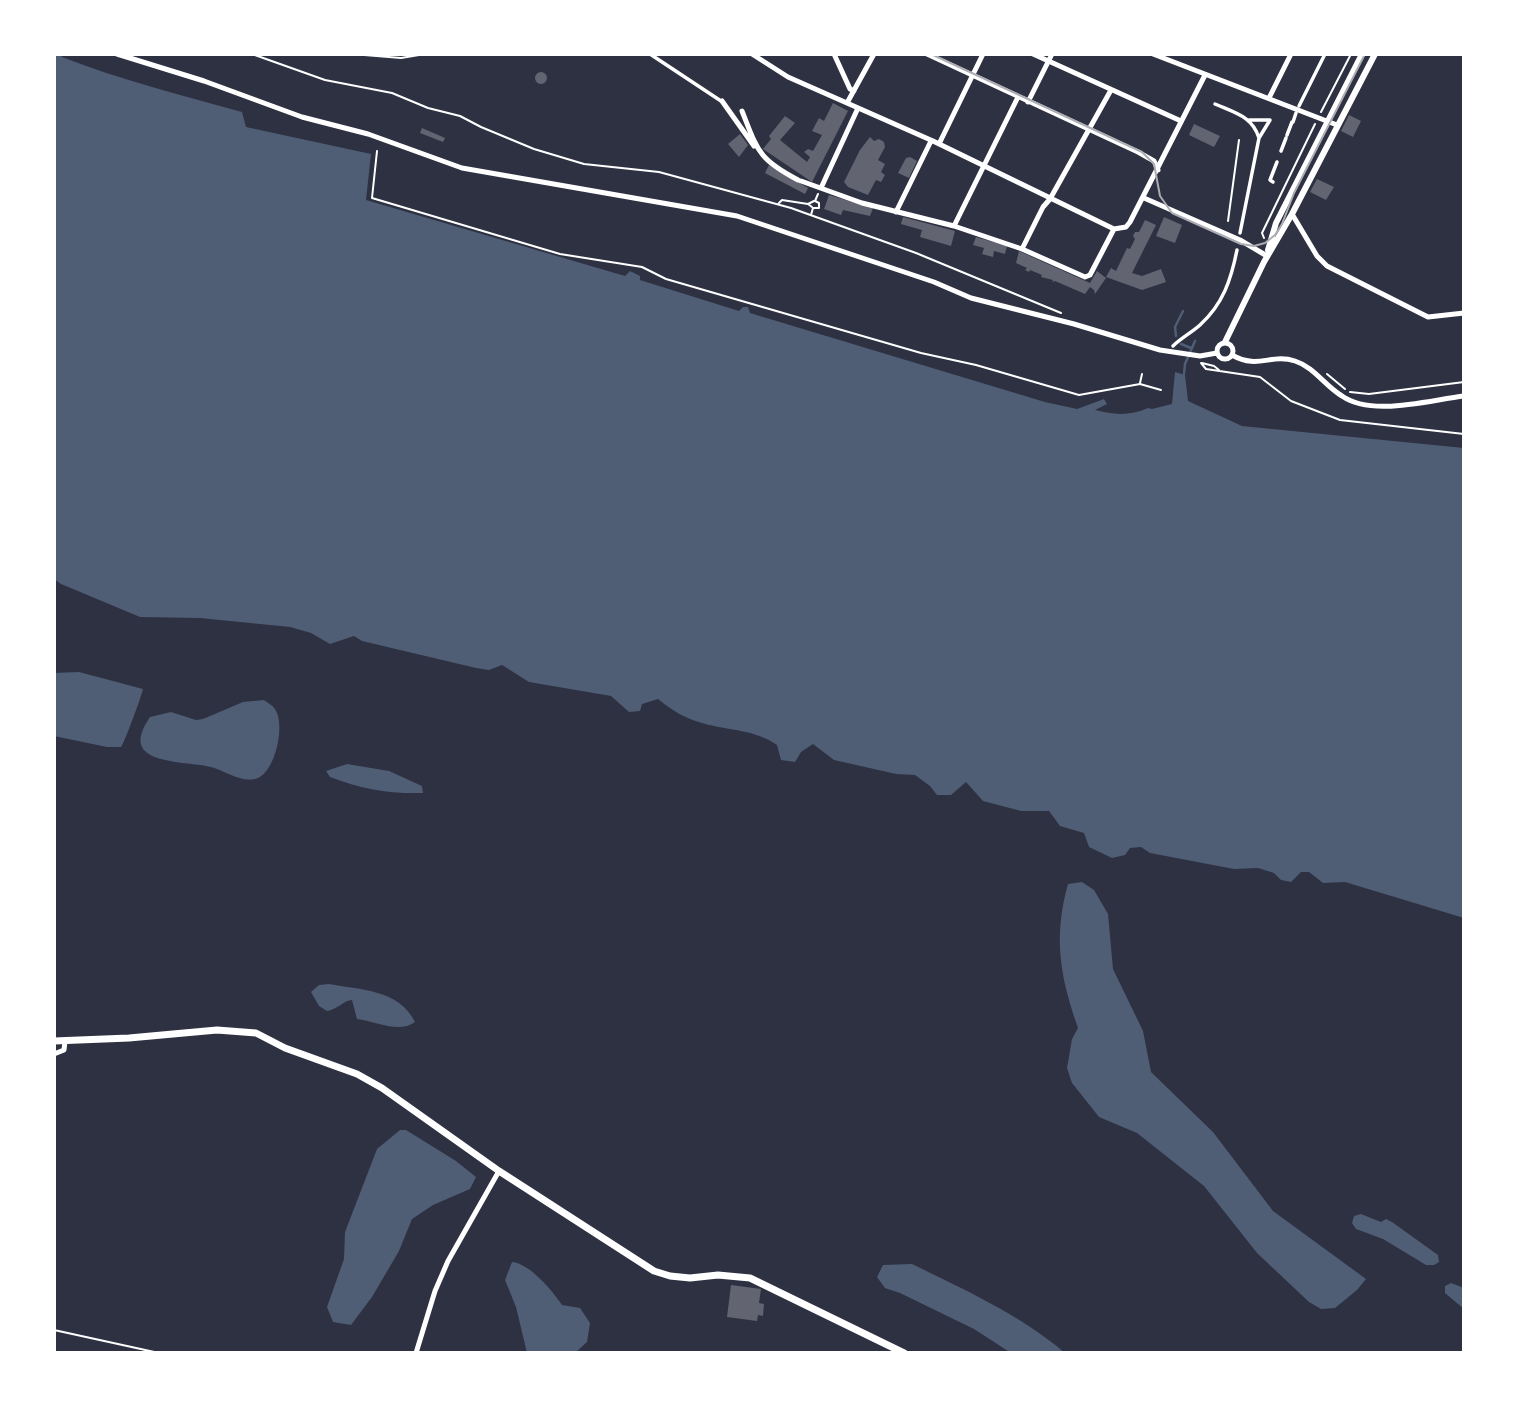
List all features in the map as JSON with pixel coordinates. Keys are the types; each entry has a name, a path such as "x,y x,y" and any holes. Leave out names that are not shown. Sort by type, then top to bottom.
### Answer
{"main road":[{"path":"54,1041 217,1030 256,1034 366,1079 499,1171 654,1271 690,1278 718,1275 750,1278 904,1353"}],"street":[{"path":"117,54 204,81 302,117 368,134 462,168 737,216 934,282 971,298 1191,356 1217,353"},
{"path":"650,54 722,101 756,148 771,163 799,180 862,203 954,226 1022,249 1079,275 1087,276 1114,229"},
{"path":"751,54 788,77 939,144 1114,229 1126,227 1130,222 1205,75"},
{"path":"834,54 850,89 854,91"},
{"path":"847,103 874,54"},
{"path":"927,54 1149,158 1154,161 1157,170"},
{"path":"939,144 983,54"},
{"path":"1032,54 1181,121"},
{"path":"1026,101 1052,54"},
{"path":"1153,54 1337,125"},
{"path":"1269,97 1291,54"},
{"path":"1299,106 1325,54"},
{"path":"1267,256 1276,223 1362,54"},
{"path":"1232,355 1225,359 1220,357 1217,353 1218,345 1225,342 1267,256 1292,214 1375,54"},
{"path":"1022,249 1042,207 1050,198 1111,90"},
{"path":"954,226 1018,97"},
{"path":"1215,104 1249,120 1255,126 1259,138"},
{"path":"821,188 858,108"},
{"path":"742,111 756,148"},
{"path":"1273,182 1270,180 1296,113"},
{"path":"1240,233 1259,138 1271,120 1249,120"},
{"path":"896,212 931,141"},
{"path":"1144,198 1231,236 1267,256"},
{"path":"1292,214 1317,256 1327,265 1428,317 1464,313"},
{"path":"1173,346 1199,326 1220,303 1230,281 1237,250"},
{"path":"1225,342 1231,346 1232,355"},
{"path":"1232,355 1249,362 1280,359 1296,361 1342,396 1362,405 1384,406 1464,396"},
{"path":"54,1054 64,1050 65,1041"},
{"path":"416,1353 447,1261 499,1171"}],"path":[{"path":"252,54 325,80 393,93 428,108 460,116 534,149 584,164 659,172 779,204 916,253 1004,291"},
{"path":"352,54 401,58 425,54"},
{"path":"1264,239 1262,233 1351,54"},
{"path":"1228,221 1239,140"},
{"path":"377,151 372,198 463,226 560,254 642,267 666,279 921,353 976,365 1079,395 1140,384 1161,390"},
{"path":"808,204 815,201 818,194 827,197"},
{"path":"779,204 782,200 819,208 819,203 815,201"},
{"path":"811,215 813,208"},
{"path":"1201,363 1206,369 1260,377 1291,401 1354,423 1464,434"},
{"path":"1140,384 1142,374"},
{"path":"1327,374 1349,392 1360,394 1464,382"},
{"path":"54,1330 159,1353"}],"water":[{"path":"54,54 129,80 242,112 246,127 371,154 366,200 625,276 630,271 640,276 640,280 739,311 748,307 750,313 1045,402 1077,409 1104,399 1107,404 1095,410 1115,414 1152,409 1172,404 1175,372 1185,375 1188,401 1242,426 1464,448 1464,918 1345,882 1323,883 1309,872 1301,872 1291,882 1258,868 1234,869 1150,853 1141,847 1130,848 1125,855 1112,858 1089,847 1084,833 1060,826 1049,811 1021,811 983,801 966,782 951,795 937,795 915,775 896,774 834,760 813,744 801,752 795,762 781,760 777,745 768,740 690,719 658,699 642,704 640,711 629,712 611,696 529,682 502,665 489,670 476,668 362,641 354,636 330,644 311,633 290,627 200,618 140,617 61,584 54,579"},
{"path":"79,672 143,689 121,747 107,747 54,736 54,673"},
{"path":"264,700 272,706 279,718 279,737 274,758 264,774 258,778 240,778 211,767 157,758 147,753 141,744 142,733 150,717 171,712 196,720 203,719 243,702"},
{"path":"347,764 389,771 422,786 423,793 364,788 330,777 326,771"},
{"path":"1082,882 1094,890 1108,914 1113,969 1143,1031 1151,1072 1213,1132 1273,1211 1366,1279 1335,1308 1321,1309 1309,1302 1257,1253 1204,1186 1137,1133 1099,1117 1072,1083 1067,1068 1072,1039 1078,1028 1063,974 1060,939 1063,903 1068,884"},
{"path":"329,984 389,997 408,1011 415,1022 394,1027 357,1019 352,1000 327,1011 319,1006 311,992 319,985"},
{"path":"400,1130 406,1130 456,1161 476,1177 470,1189 433,1205 412,1219 399,1251 372,1297 351,1325 333,1322 327,1307 344,1259 345,1232 377,1149"},
{"path":"1361,1214 1381,1222 1386,1219 1392,1222 1438,1255 1439,1262 1426,1265 1383,1239 1356,1229 1352,1223 1354,1216"},
{"path":"512,1262 533,1272 562,1305 580,1308 590,1323 587,1342 575,1353 527,1353 516,1307 505,1280"},
{"path":"912,1264 972,1293 1029,1326 1065,1353 1011,1353 974,1329 885,1288 877,1277 883,1265"},
{"path":"1451,1283 1464,1288 1464,1309 1445,1293 1445,1286"}],"building":[{"path":"541,72 547,78 541,84 535,78"},
{"path":"833,103 848,111 812,182 763,149 771,139 769,136 785,116 795,123 780,140 807,162 810,157 804,152 808,149 813,151 822,135 812,131 819,118 824,121"},
{"path":"1349,115 1361,121 1353,137 1341,131"},
{"path":"1194,124 1220,136 1214,147 1189,135"},
{"path":"422,128 445,138 443,142 420,133"},
{"path":"740,134 748,145 739,157 728,144"},
{"path":"870,137 874,141 879,139 884,142 885,147 878,160 885,164 881,172 885,175 881,182 876,180 868,195 848,187 844,182 860,150"},
{"path":"906,158 917,161 909,178 898,173"},
{"path":"769,165 808,188 805,194 765,173"},
{"path":"1317,179 1334,187 1326,200 1310,192"},
{"path":"829,195 873,208 870,216 843,210 841,215 824,209"},
{"path":"903,217 955,231 951,246 920,237 922,230 901,224"},
{"path":"1164,217 1182,225 1175,243 1156,236"},
{"path":"1145,220 1156,225 1132,273 1142,276 1161,269 1166,282 1142,290 1106,277 1111,268 1116,271 1127,248 1130,249 1135,239 1135,232 1139,232"},
{"path":"976,237 1007,246 1005,254 994,251 993,257 982,254 984,248 973,245"},
{"path":"1019,251 1090,283 1097,271 1106,278 1095,294 1090,287 1085,294 1025,270 1027,268 1016,263"},
{"path":"731,1285 761,1289 759,1303 764,1304 763,1316 758,1315 757,1321 727,1317"}],"waterway":[{"path":"1176,336 1175,327 1183,311"},
{"path":"1184,374 1185,364 1195,341"},
{"path":"1181,344 1191,348"}],"tram line":[{"path":"931,54 1142,152 1154,164 1160,196 1172,213 1241,244 1254,246 1265,243 1275,235 1282,224 1294,193 1365,54"}]}
